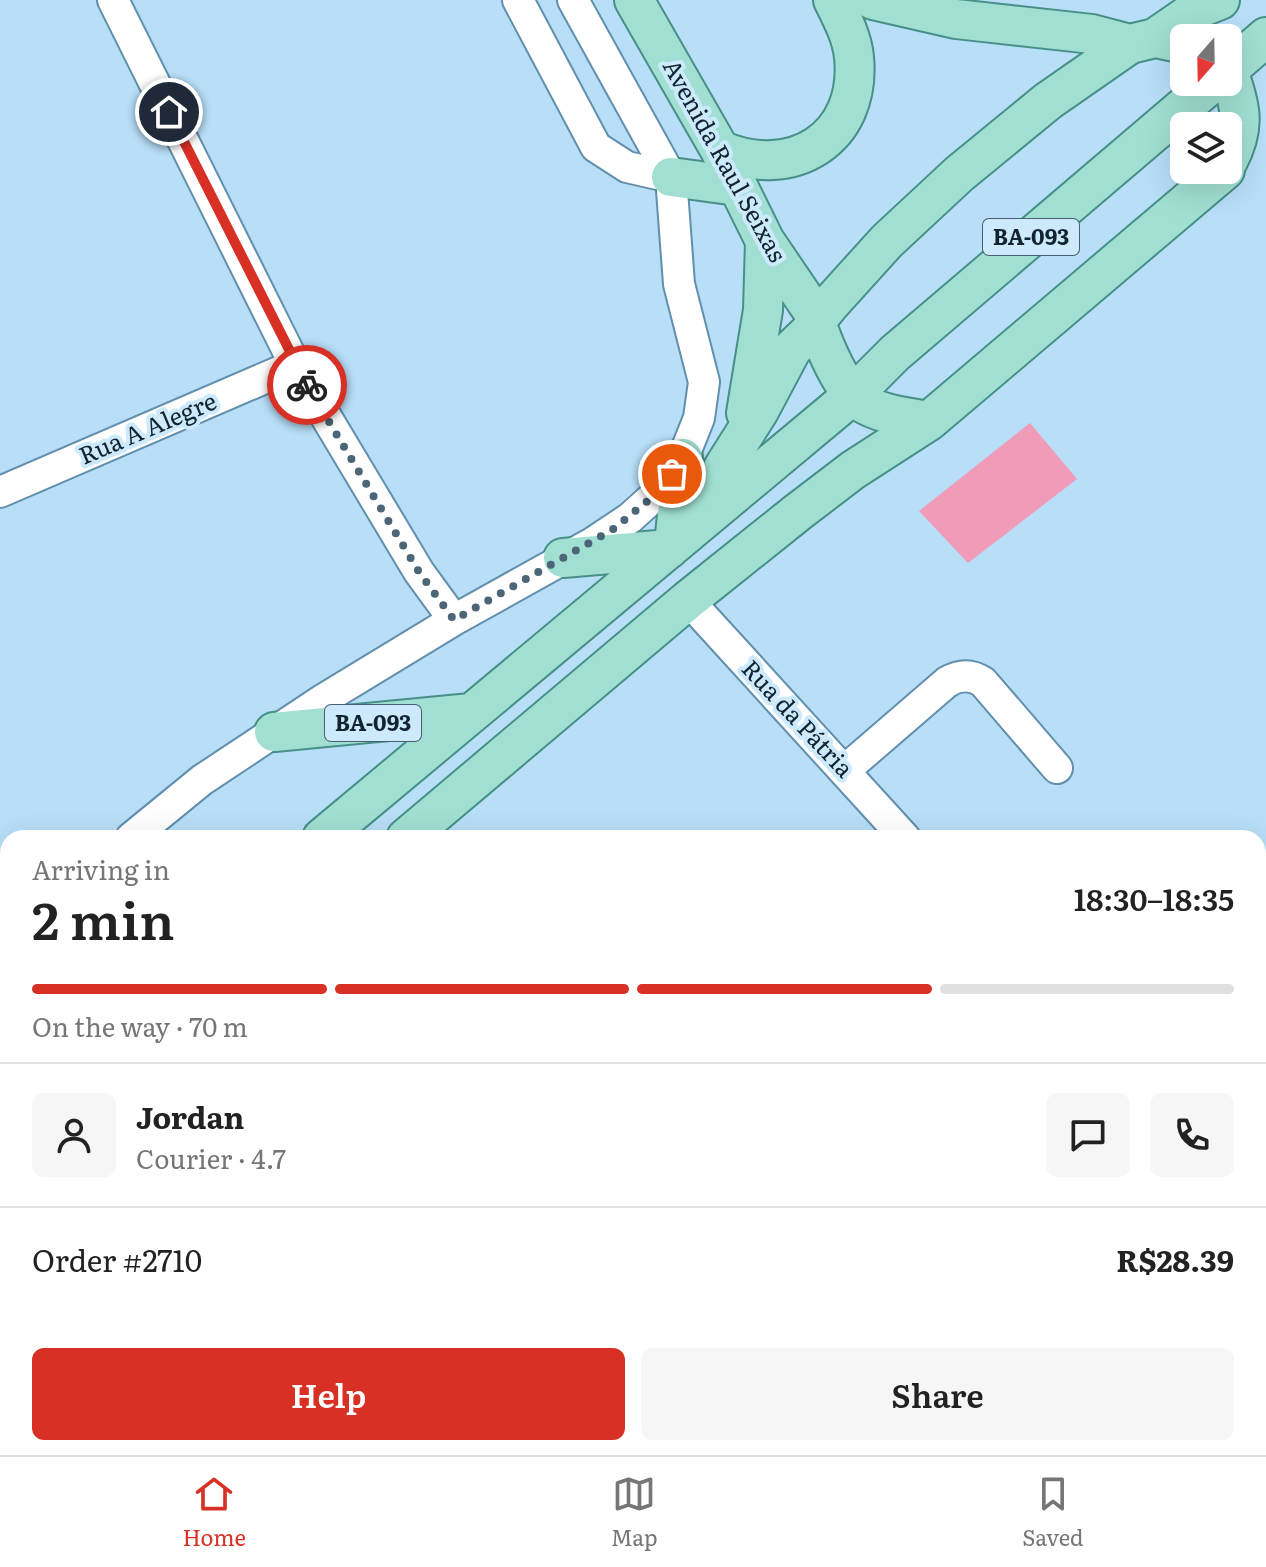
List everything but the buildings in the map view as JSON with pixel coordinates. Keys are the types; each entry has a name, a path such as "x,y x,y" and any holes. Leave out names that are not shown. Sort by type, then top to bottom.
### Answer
{"main road":[{"name":"Avenida Raul Seixas","path":"634,0 720,150 765,241 818,322 830,357 853,395"},
{"path":"720,150 753,161 799,157 819,146 834,131 846,112 854,86 854,56 846,25 833,0"},
{"path":"873,0 956,19 1156,42"},
{"path":"679,540 740,437 759,411 792,349 887,241 959,174 1048,101 1156,42 1197,9 1220,0"},
{"path":"1242,58 1266,37"},
{"name":"BA-093","path":"332,830 853,395 895,353 1197,96"},
{"path":"1242,150 1266,123"},
{"path":"671,177 737,186"},
{"path":"415,830 688,600 853,470 929,421 1207,184"},
{"path":"740,437 763,310 765,241"},
{"path":"853,395 864,404 888,413 929,421"},
{"path":"679,540 683,458"},
{"path":"563,558 679,540"},
{"name":"BA-093","path":"274,732 471,713"}],"street":[{"path":"113,0 295,365 419,572 454,620"},
{"path":"518,0 596,147 627,167 671,177"},
{"path":"141,830 202,780 324,699 630,518 661,490 683,458 699,418 704,382 679,284 671,177 573,0"},
{"name":"Rua A Alegre","path":"0,492 295,365"},
{"name":"Rua da Pátria","path":"688,600 845,770 893,830"},
{"path":"845,770 947,682 966,676 983,682 1057,768"}],"shaded area":[{"path":"1030,423 1077,479 968,563 919,511"}],"way so far":[{"path":"307,385 419,572 454,620 594,542 630,518 661,490 672,474"}],"route":[{"path":"169,112 307,385"}]}
